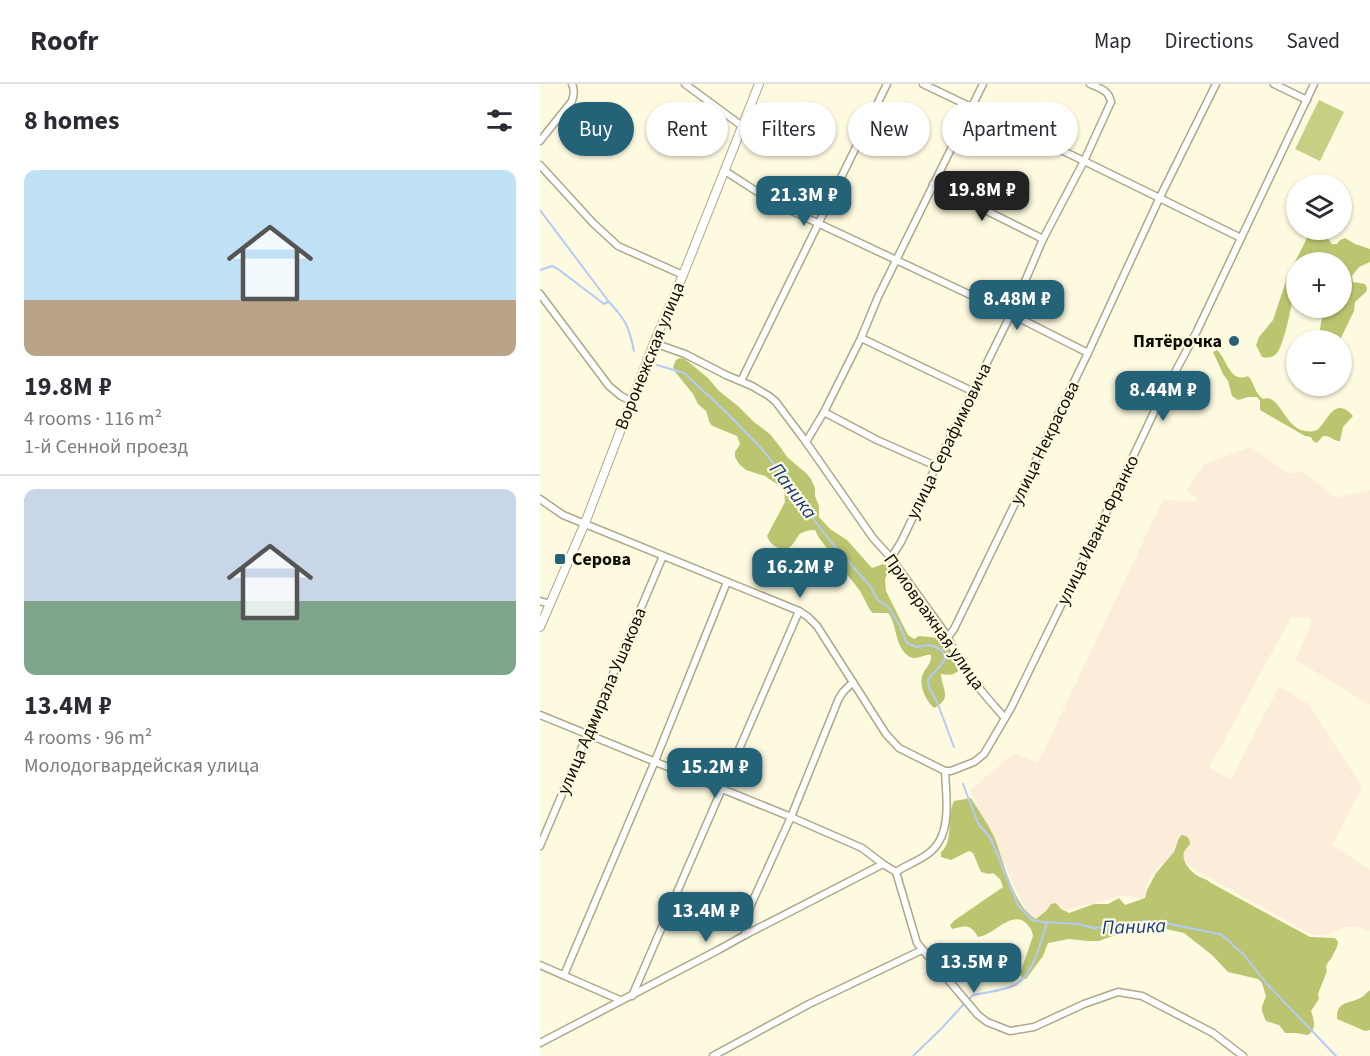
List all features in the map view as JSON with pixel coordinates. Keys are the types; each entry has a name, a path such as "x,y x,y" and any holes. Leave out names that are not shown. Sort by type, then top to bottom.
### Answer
{"street":[{"path":"540,141 572,101 574,95 572,84"},
{"path":"685,84 740,125"},
{"name":"Воронежская улица","path":"752,102 759,84"},
{"path":"741,381 887,84"},
{"path":"923,84 961,102"},
{"path":"974,102 983,84"},
{"name":"улица Серафимовича","path":"891,558 974,392 1043,239 1084,161 1111,102 1110,95 1090,84"},
{"name":"улица Некрасова","path":"948,637 954,630 1216,84"},
{"path":"1274,84 1306,100"},
{"name":"улица Ивана Франко","path":"945,771 974,762 984,754 1005,718 1122,482 1157,406 1197,332 1314,84"},
{"name":"Воронежская улица","path":"540,627 585,523 631,401 740,131"},
{"path":"806,442 824,412 861,338 878,297 947,156"},
{"path":"1074,156 1241,238"},
{"path":"540,165 593,223 618,246 683,275"},
{"path":"725,171 792,211 1011,314 1088,353"},
{"path":"933,184 1043,239"},
{"path":"540,294 609,386 631,401"},
{"path":"861,338 974,392"},
{"name":"Приовражная улица","path":"654,343 685,354 741,381 776,402 873,538 891,558 948,637 964,669 1005,718"},
{"path":"824,412 877,440 936,466"},
{"path":"540,499 563,515 808,616 817,626 893,742 899,748 945,771 946,814 940,842 931,852 896,872"},
{"name":"улица Адмирала Ушакова","path":"540,846 663,556"},
{"path":"564,975 728,582"},
{"path":"540,601 550,604"},
{"path":"632,996 799,611"},
{"path":"745,935 750,907 791,817 836,705 843,692 853,682"},
{"path":"540,715 862,848 896,872 916,943 978,1015 987,1022 1010,1031 1035,1027 1084,1004 1118,992 1142,996 1213,1033 1243,1056"},
{"path":"540,1043 883,864"},
{"path":"713,1056 809,1004 922,950"},
{"path":"540,965 620,1000"}],"shaded area":[{"path":"1251,447 1287,473 1303,472 1335,497 1370,490 1370,705 1296,660 1312,620 1291,617 1209,768 1231,780 1279,686 1308,704 1362,787 1332,845 1370,870 1370,931 1357,927 1344,927 1326,935 1312,935 1194,869 1181,858 1162,864 1150,876 1143,899 1124,895 1068,910 1032,923 970,790 1015,753 1038,763 1163,500 1196,502 1197,499 1186,490 1205,464"}],"green space":[{"path":"1319,100 1344,112 1320,161 1295,149"},
{"path":"1306,240 1329,240 1332,244 1337,244 1340,240 1348,240 1370,249 1370,262 1359,267 1352,276 1352,252 1300,252"},
{"path":"1352,276 1353,282 1365,284 1367,288 1366,292 1355,302 1352,315"},
{"path":"1286,281 1286,318 1289,318 1286,330 1279,350 1274,355 1262,357 1256,345 1259,337 1273,320"},
{"path":"1322,318 1351,318 1345,330 1320,330"},
{"path":"1217,350 1233,374 1242,378 1248,376 1260,397 1274,401 1298,429 1314,431 1335,410 1340,408 1346,410 1353,416 1343,427 1340,441 1323,436 1317,443 1311,437 1305,436 1260,410 1260,401 1257,397 1238,400 1232,396 1228,381 1213,352"},
{"path":"685,359 708,378 719,391 770,434 787,457 806,473 815,488 819,517 830,529 847,540 872,568 883,564 887,566 889,569 885,579 886,591 908,635 914,639 919,636 939,638 950,649 958,671 948,675 941,674 945,697 940,704 934,708 931,705 924,694 921,681 931,655 913,658 902,650 888,613 873,613 870,610 860,591 815,530 800,534 787,549 772,545 767,536 785,502 784,489 765,476 746,470 739,464 735,457 740,444 737,436 711,425 706,411 698,404 673,367 676,360"},
{"path":"971,798 995,839 1015,894 1028,913 1036,919 1051,904 1056,903 1069,913 1094,904 1108,904 1119,898 1125,905 1145,898 1156,873 1174,852 1179,838 1182,835 1187,837 1190,844 1183,855 1187,866 1195,874 1310,937 1335,938 1338,942 1326,967 1327,971 1318,994 1319,999 1311,1011 1314,1021 1313,1030 1308,1035 1285,1033 1279,1025 1266,1021 1262,1008 1266,996 1262,983 1258,979 1228,972 1212,955 1184,933 1166,929 1139,926 1099,941 1069,939 1048,943 1043,956 1026,979 1022,978 1020,974 1033,936 1026,923 1020,920 1008,921 984,936 978,937 970,928 952,929 950,925 1003,887 1000,879 993,873 981,872 973,853 969,851 951,860 941,857 949,836 950,814 954,801"},
{"path":"1370,990 1370,1030 1365,1031 1337,1019 1337,1013 1342,1006 1362,997"}],"waterway":[{"name":"Паника","path":"540,210 623,319 634,351"},
{"path":"540,270 552,266 604,304 608,302"},
{"name":"Паника","path":"657,365 684,373 762,449 831,542 871,587 877,599 889,608 907,643 916,647 931,645 942,650 945,659 928,680 954,747"},
{"name":"Паника","path":"963,784 978,823 991,839 1018,905 1032,920 1079,924 1093,928 1125,926 1145,921 1160,922 1219,934 1244,955 1266,983 1336,1056"},
{"path":"969,999 973,995 1010,987 1021,980 1036,957 1047,923"},
{"path":"913,1056 963,1005"}],"place":[{"name":"Пятёрочка","path":"1234,341"},
{"name":"Серова","path":"560,559"}]}
